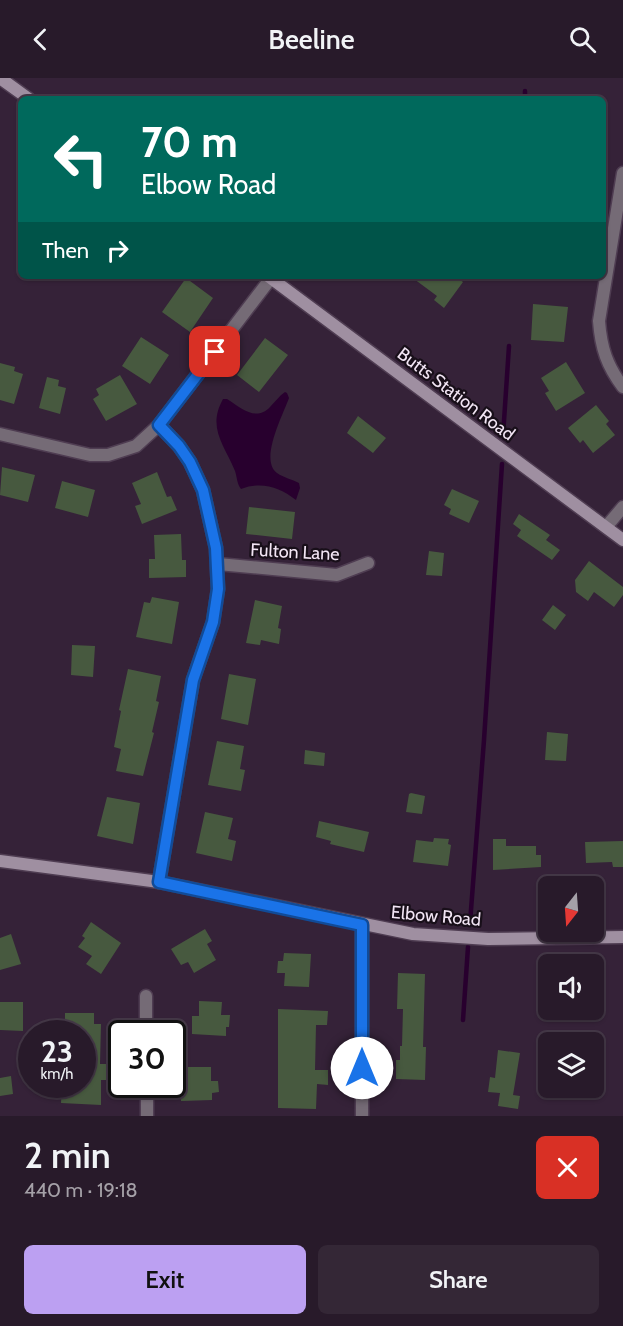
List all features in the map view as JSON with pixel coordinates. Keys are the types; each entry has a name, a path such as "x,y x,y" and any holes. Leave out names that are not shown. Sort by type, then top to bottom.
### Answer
{"street":[{"path":"0,78 25,96"},
{"path":"606,278 623,174"},
{"path":"0,434 90,455 108,455 136,446 159,425 268,279"},
{"name":"Butts Station Road","path":"273,279 623,540"},
{"path":"606,279 599,321 601,343 613,374 623,387"},
{"path":"159,425 179,446 197,474 212,525 218,564 216,609 193,680 159,882"},
{"path":"606,527 623,507"},
{"name":"Fulton Lane","path":"218,564 337,575 368,563"},
{"name":"Elbow Road","path":"0,861 159,882 413,934 456,938 623,937"},
{"path":"362,925 362,1116"},
{"path":"146,996 146,1020"},
{"path":"147,1098 147,1116"}],"shaded area":[{"path":"285,392 289,398 274,437 270,458 272,467 277,473 299,483 300,488 296,500 270,487 256,486 241,489 217,427 218,409 223,399 249,412 259,413 270,407"}],"building":[{"path":"185,279 213,298 190,332 162,312"},
{"path":"414,279 459,279 463,282 444,308 434,300 437,296"},
{"path":"533,304 568,307 564,342 531,340"},
{"path":"141,337 169,355 150,384 122,366"},
{"path":"265,338 288,355 259,392 237,375"},
{"path":"566,362 585,393 556,411 545,393 549,391 541,378"},
{"path":"0,363 15,367 14,371 23,374 14,404 0,400"},
{"path":"120,375 137,404 106,421 93,399 99,395 96,389"},
{"path":"47,377 59,380 58,386 66,388 60,414 39,408"},
{"path":"596,405 609,421 606,424 615,435 593,453 583,440 580,443 568,428"},
{"path":"358,416 386,438 373,453 347,433"},
{"path":"2,467 35,475 28,502 0,495"},
{"path":"157,472 167,497 171,496 177,510 142,524 135,506 141,504 132,483"},
{"path":"62,481 95,490 88,517 55,508"},
{"path":"452,489 479,501 469,523 449,514 451,509 444,505"},
{"path":"249,507 295,512 292,539 246,534"},
{"path":"519,514 550,535 546,540 560,550 552,560 517,536 521,530 513,524"},
{"path":"181,534 182,560 186,560 186,577 149,578 149,559 155,559 154,535"},
{"path":"429,551 444,553 442,576 426,575"},
{"path":"589,561 623,587 623,595 614,607 594,592 588,601 576,592 575,580"},
{"path":"152,597 179,602 172,644 136,637 144,602 150,603"},
{"path":"255,600 282,606 278,628 281,629 279,644 261,640 260,645 246,643"},
{"path":"553,605 566,615 555,630 542,620"},
{"path":"72,645 95,646 93,677 71,675"},
{"path":"128,669 161,676 156,701 159,702 152,732 154,733 143,776 116,771 121,749 114,747"},
{"path":"229,674 256,679 248,725 221,719"},
{"path":"547,732 568,734 566,761 545,760"},
{"path":"217,741 244,746 240,769 245,770 241,791 208,785"},
{"path":"305,750 325,753 324,766 304,764"},
{"path":"411,793 425,796 422,814 406,812"},
{"path":"107,797 140,803 133,844 97,836"},
{"path":"205,812 233,818 228,839 236,841 232,861 196,853"},
{"path":"319,821 369,832 364,852 330,844 331,841 316,837"},
{"path":"434,838 449,839 448,844 451,845 448,866 413,862 416,840 433,842"},
{"path":"493,839 506,839 506,846 536,846 536,855 541,855 541,867 493,870"},
{"path":"623,841 623,867 613,867 612,862 586,863 585,842"},
{"path":"91,922 121,943 101,974 86,964 92,956 78,947 85,938 82,936"},
{"path":"205,929 212,941 207,944 216,960 194,973 188,962 181,965 171,949"},
{"path":"11,934 21,964 0,970 0,938"},
{"path":"284,953 311,954 309,987 284,986 285,973 277,973 278,961 283,961"},
{"path":"398,973 425,974 423,1047 426,1047 425,1080 396,1079 396,1060 400,1060 400,1046 402,1046 403,1009 397,1009"},
{"path":"199,1001 222,1002 221,1015 230,1015 226,1036 192,1034 192,1016 199,1016"},
{"path":"0,1002 23,1002 23,1020 18,1020 18,1031 0,1030"},
{"path":"278,1009 328,1011 327,1025 316,1025 315,1070 328,1070 328,1085 317,1084 316,1109 278,1108"},
{"path":"65,1013 94,1013 94,1020 65,1020"},
{"path":"96,1024 101,1024 100,1064 108,1064 108,1080 101,1080 101,1105 61,1103 61,1098 96,1098"},
{"path":"498,1050 520,1053 513,1095 520,1096 518,1109 498,1106 500,1093 488,1092 490,1077 495,1078"},
{"path":"188,1067 211,1067 211,1081 218,1081 219,1092 212,1093 212,1100 181,1101 181,1098 186,1098 186,1081 188,1081"},
{"path":"11,1076 13,1094 0,1096 0,1078"}],"waterway":[{"path":"525,91 525,96"},
{"path":"503,436 509,346"},
{"path":"470,923 502,464"},
{"path":"463,1020 468,947"}],"route":[{"path":"215,352 159,425 179,446 190,462 203,490 216,548 218,589 213,622 193,680 159,882 362,925 362,1068"}]}
